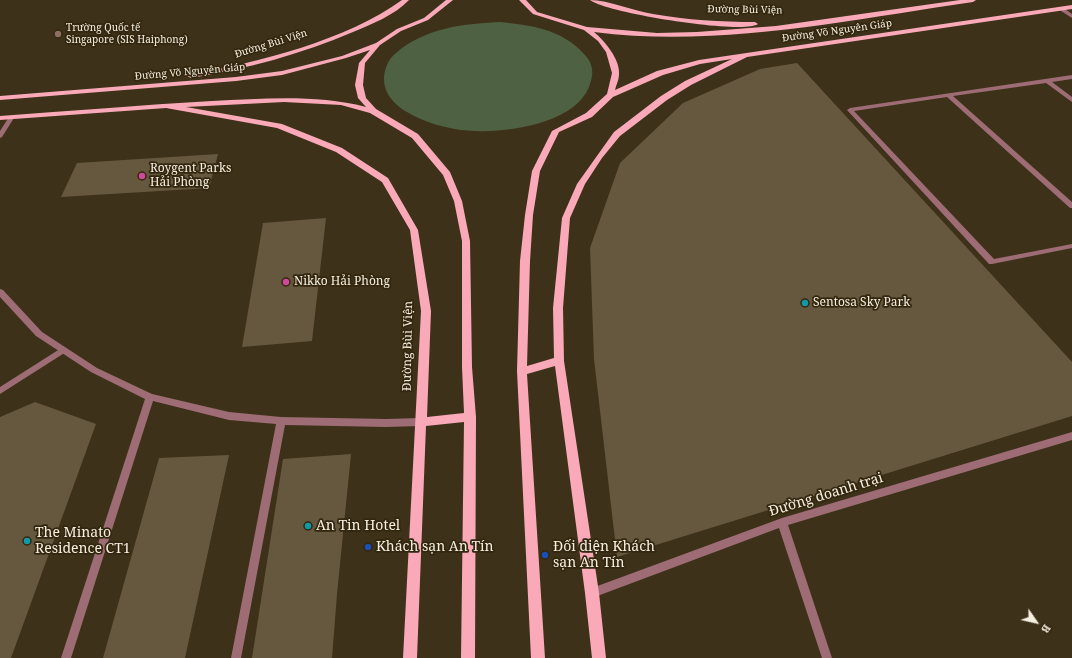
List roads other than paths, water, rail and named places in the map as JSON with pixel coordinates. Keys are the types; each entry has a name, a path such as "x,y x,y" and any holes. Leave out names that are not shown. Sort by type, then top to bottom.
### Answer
{"main road":[{"name":"Đường Bùi Viện","path":"111,89 226,71 266,61 353,30 394,10 406,0"},
{"path":"373,111 362,98 359,84 362,63 378,44 400,30 426,19 450,0"},
{"path":"522,0 535,13 586,29 600,40 609,52 616,73 610,95 589,115 556,131 536,171 529,215 525,261 522,371 538,658"},
{"name":"Đường Bùi Viện","path":"593,0 618,8 671,19 746,24 803,24"},
{"name":"Đường Võ Nguyên Giáp","path":"586,29 664,35 716,34 803,24 973,0"},
{"name":"Đường Võ Nguyên Giáp","path":"610,95 660,73 699,62 1072,7"},
{"name":"Đường Võ Nguyên Giáp","path":"0,98 236,79 282,73 344,56 378,44"},
{"path":"599,658 592,593 559,361 558,308 566,218 581,184 617,134 642,114 688,83 748,54"},
{"path":"0,118 166,106 290,100 342,104 373,111 415,136 447,174 458,200 466,241 467,367 470,417 468,658"},
{"name":"Đường Bùi Viện","path":"166,106 279,126 339,150 385,180 414,230 426,311 410,658"},
{"path":"522,371 559,361"},
{"path":"420,422 470,417"}],"street":[{"path":"1060,8 1072,16"},
{"path":"1072,77 850,110 992,262 1072,246"},
{"path":"1047,81 1072,100"},
{"path":"948,95 1072,206"},
{"path":"0,136 10,118"},
{"path":"0,292 39,334 94,370 150,397 229,416 281,421 386,423 420,422"},
{"path":"0,391 64,350"},
{"path":"66,658 150,397"},
{"path":"236,658 281,421"},
{"name":"Đường doanh trại","path":"592,593 782,522 1072,436"},
{"path":"782,522 827,658"}],"place":[{"name":"Trường Quốc tế Singapore (SIS Haiphong)","path":"58,34"},
{"name":"Roygent Parks Hải Phòng","path":"142,176"},
{"name":"Nikko Hải Phòng","path":"286,282"},
{"name":"Sentosa Sky Park","path":"805,303"},
{"name":"An Tin Hotel","path":"308,526"},
{"name":"The Minato Residence CT1","path":"27,541"},
{"name":"Khách sạn An Tín","path":"368,547"},
{"name":"Đối diện Khách sạn An Tín","path":"545,555"}]}
